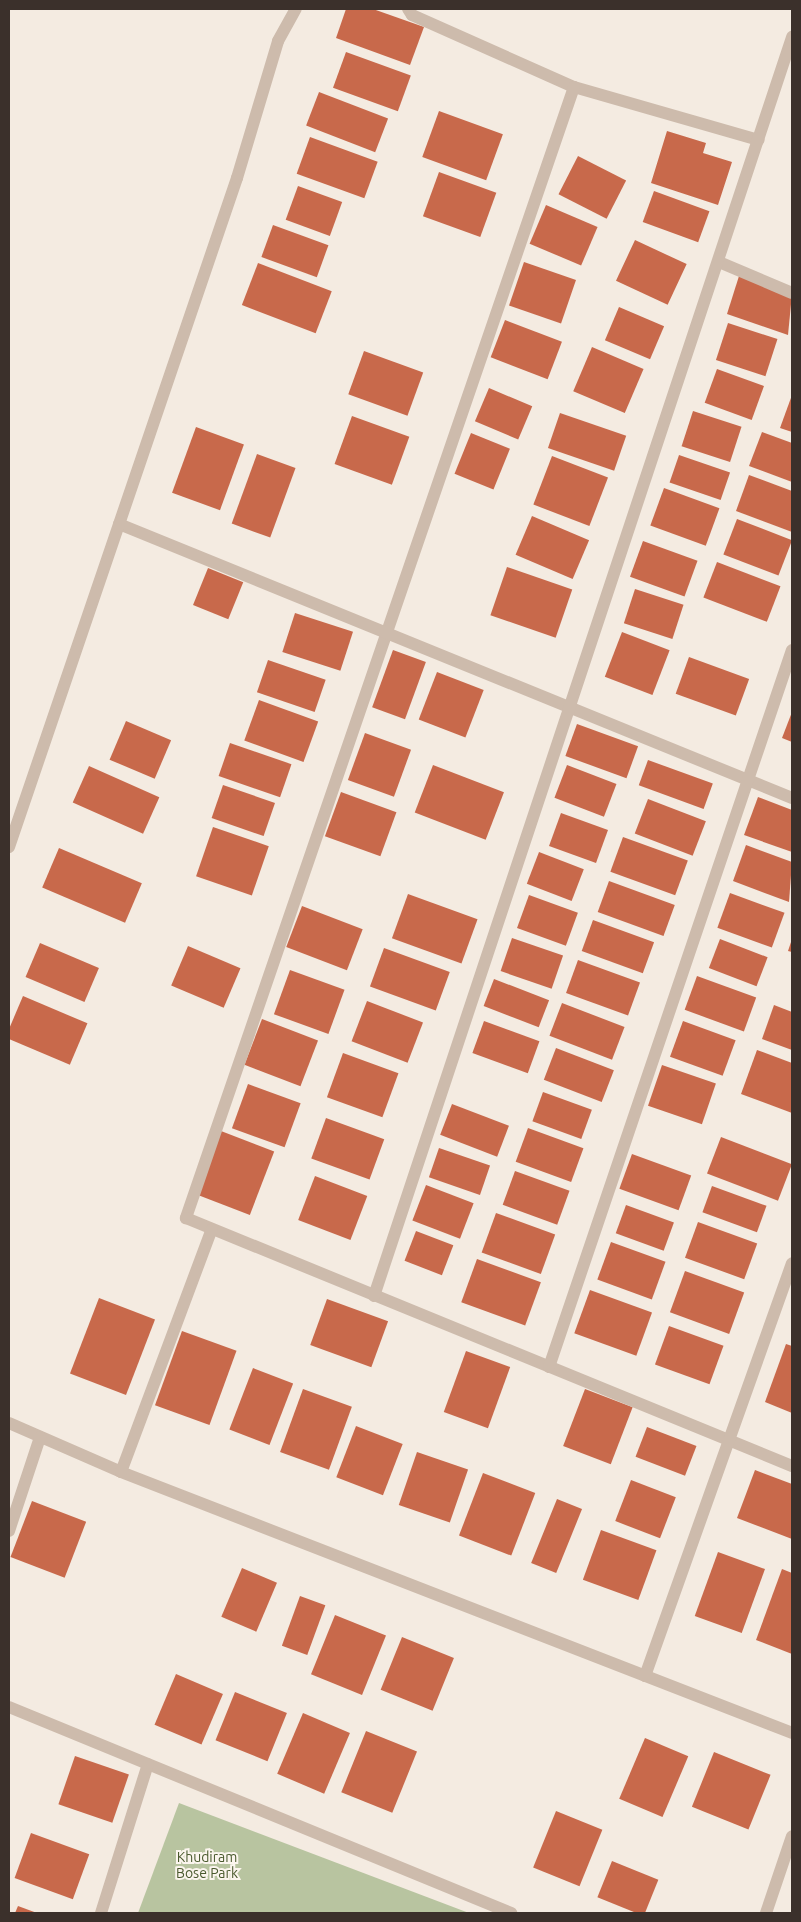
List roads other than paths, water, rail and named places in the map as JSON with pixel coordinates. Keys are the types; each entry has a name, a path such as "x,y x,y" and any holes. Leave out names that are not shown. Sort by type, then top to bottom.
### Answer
{"street":[{"path":"9,847 119,524 278,41 296,9"},
{"path":"408,9 412,15 574,87 759,140"},
{"path":"374,1296 572,708 792,37"},
{"path":"574,87 384,632 186,1218 792,1466"},
{"path":"719,262 792,293"},
{"path":"119,524 792,798"},
{"path":"549,1367 746,779 792,650"},
{"path":"121,1472 212,1229"},
{"path":"645,1676 726,1440 792,1263"},
{"path":"9,1423 121,1472 792,1733"},
{"path":"9,1531 40,1437"},
{"path":"9,1707 511,1913"},
{"path":"101,1913 148,1764"},
{"path":"766,1913 792,1836"}],"park label":[{"name":"Khudiram Bose Park","path":"207,1865"}]}
